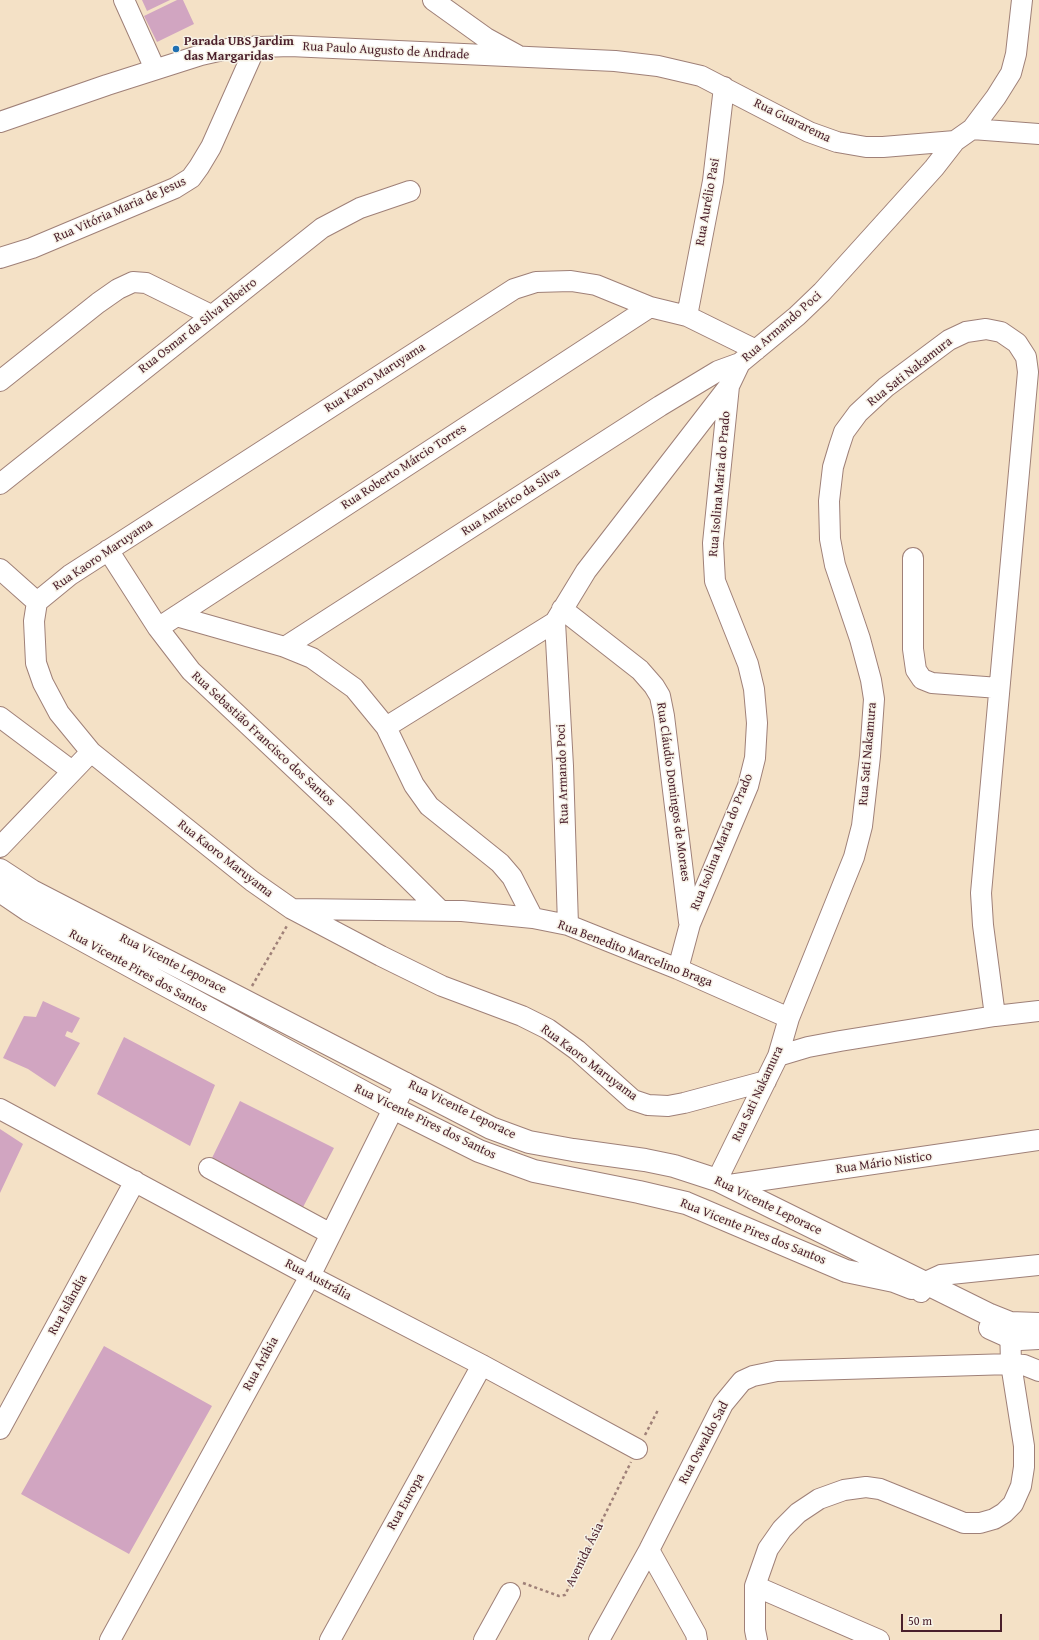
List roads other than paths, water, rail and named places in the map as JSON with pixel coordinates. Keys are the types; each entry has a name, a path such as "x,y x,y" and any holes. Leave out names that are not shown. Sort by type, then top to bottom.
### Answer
{"main road":[{"name":"Rua Vicente Leporace","path":"0,870 32,891 491,1128 529,1142 674,1166 723,1183 858,1249 924,1287 968,1305 1010,1330"},
{"name":"Rua Vicente Pires dos Santos","path":"0,891 28,910 393,1108 479,1151 524,1168 686,1203 846,1271 924,1287"},
{"path":"846,1271 856,1268 858,1265 860,1259 858,1249"},
{"path":"1010,1330 1038,1333"}],"street":[{"path":"124,0 155,69"},
{"path":"433,0 486,38 520,57"},
{"path":"956,141 972,129 996,97 1011,73 1016,54 1022,0"},
{"name":"Rua Paulo Augusto de Andrade","path":"0,122 155,69 200,55 232,48 256,46 520,57"},
{"name":"Rua Vitória Maria de Jesus","path":"0,258 40,245 175,188 190,178 199,168 211,147 256,46"},
{"name":"Rua Guararema","path":"520,57 615,61 658,66 701,76 809,132 837,142 866,147 883,147 910,146 956,141"},
{"name":"Rua Aurélio Pasi","path":"687,316 713,181 724,87"},
{"path":"972,129 1039,134"},
{"name":"Rua Armando Poci","path":"386,727 558,616 574,593 586,571 729,386 740,363 797,316 822,292 934,168 956,141"},
{"name":"Rua Osmar da Silva Ribeiro","path":"0,484 322,228 360,208 410,191"},
{"name":"Rua Kaoro Maruyama","path":"756,350 687,316 650,307 596,285 570,281 536,282 514,289 70,575 37,602 34,621 36,663 41,676 59,713 91,752 252,881 294,910 442,986 522,1016 548,1029 577,1050 633,1100 648,1105 668,1106 766,1081"},
{"path":"0,381 103,299 118,288 133,282 146,283 211,315"},
{"name":"Rua Roberto Márcio Torres","path":"158,628 650,307"},
{"name":"Rua Sati Nakamura","path":"723,1183 778,1056 789,1018 854,857 862,826 874,699 871,680 860,639 835,565 830,539 829,501 833,467 844,432 858,413 886,387 949,340 966,332 986,329 1001,332 1017,343 1026,357 1028,372 981,893 983,925 995,1016"},
{"name":"Rua Américo da Silva","path":"285,647 660,406 718,371 740,363"},
{"name":"Rua Isolina Maria do Prado","path":"678,968 690,924 748,786 755,758 757,723 754,689 748,664 715,581 713,543 729,386"},
{"name":"Rua Sebastião Francisco dos Santos","path":"108,550 158,628 191,671 344,815 440,910"},
{"path":"913,558 913,649 916,670 922,680 932,683 999,688"},
{"path":"0,569 37,602"},
{"path":"176,616 285,647 312,658 354,688 386,727 414,785 429,806 500,863 512,877 532,918"},
{"name":"Rua Armando Poci","path":"558,616 568,925"},
{"name":"Rua Cláudio Domingos de Moraes","path":"558,616 640,670 654,686 660,696 664,716 690,924"},
{"path":"0,717 72,771"},
{"path":"0,847 91,752"},
{"path":"684,878 693,881 709,877"},
{"name":"Rua Benedito Marcelino Braga","path":"294,910 477,911 532,918 568,925 678,968 789,1018"},
{"path":"778,1056 808,1047 840,1041 995,1016 1039,1011"},
{"name":"Rua Arábia","path":"110,1640 310,1276 406,1083"},
{"name":"Rua Austrália","path":"0,1108 310,1276 482,1365 637,1449"},
{"name":"Rua Mário Nistico","path":"723,1183 1039,1140"},
{"path":"209,1168 331,1234"},
{"name":"Rua Islândia","path":"0,1429 135,1181"},
{"path":"924,1287 935,1277 941,1275 1039,1265"},
{"path":"757,1640 755,1630 756,1586 768,1550 782,1529 798,1513 819,1499 844,1490 866,1487 880,1489 964,1523 980,1523 994,1519 1004,1513 1013,1504 1021,1486 1024,1467 1024,1446 1011,1364 1010,1330"},
{"name":"Rua Oswaldo Sad","path":"599,1640 649,1550 723,1404 742,1381 753,1376 777,1371 1011,1364 1024,1365 1039,1371"},
{"name":"Rua Europa","path":"330,1640 482,1365"},
{"path":"649,1550 696,1634 697,1640"},
{"path":"756,1586 879,1640"},
{"path":"484,1640 510,1593"}],"place":[{"name":"Parada UBS Jardim das Margaridas","path":"176,49"}]}
